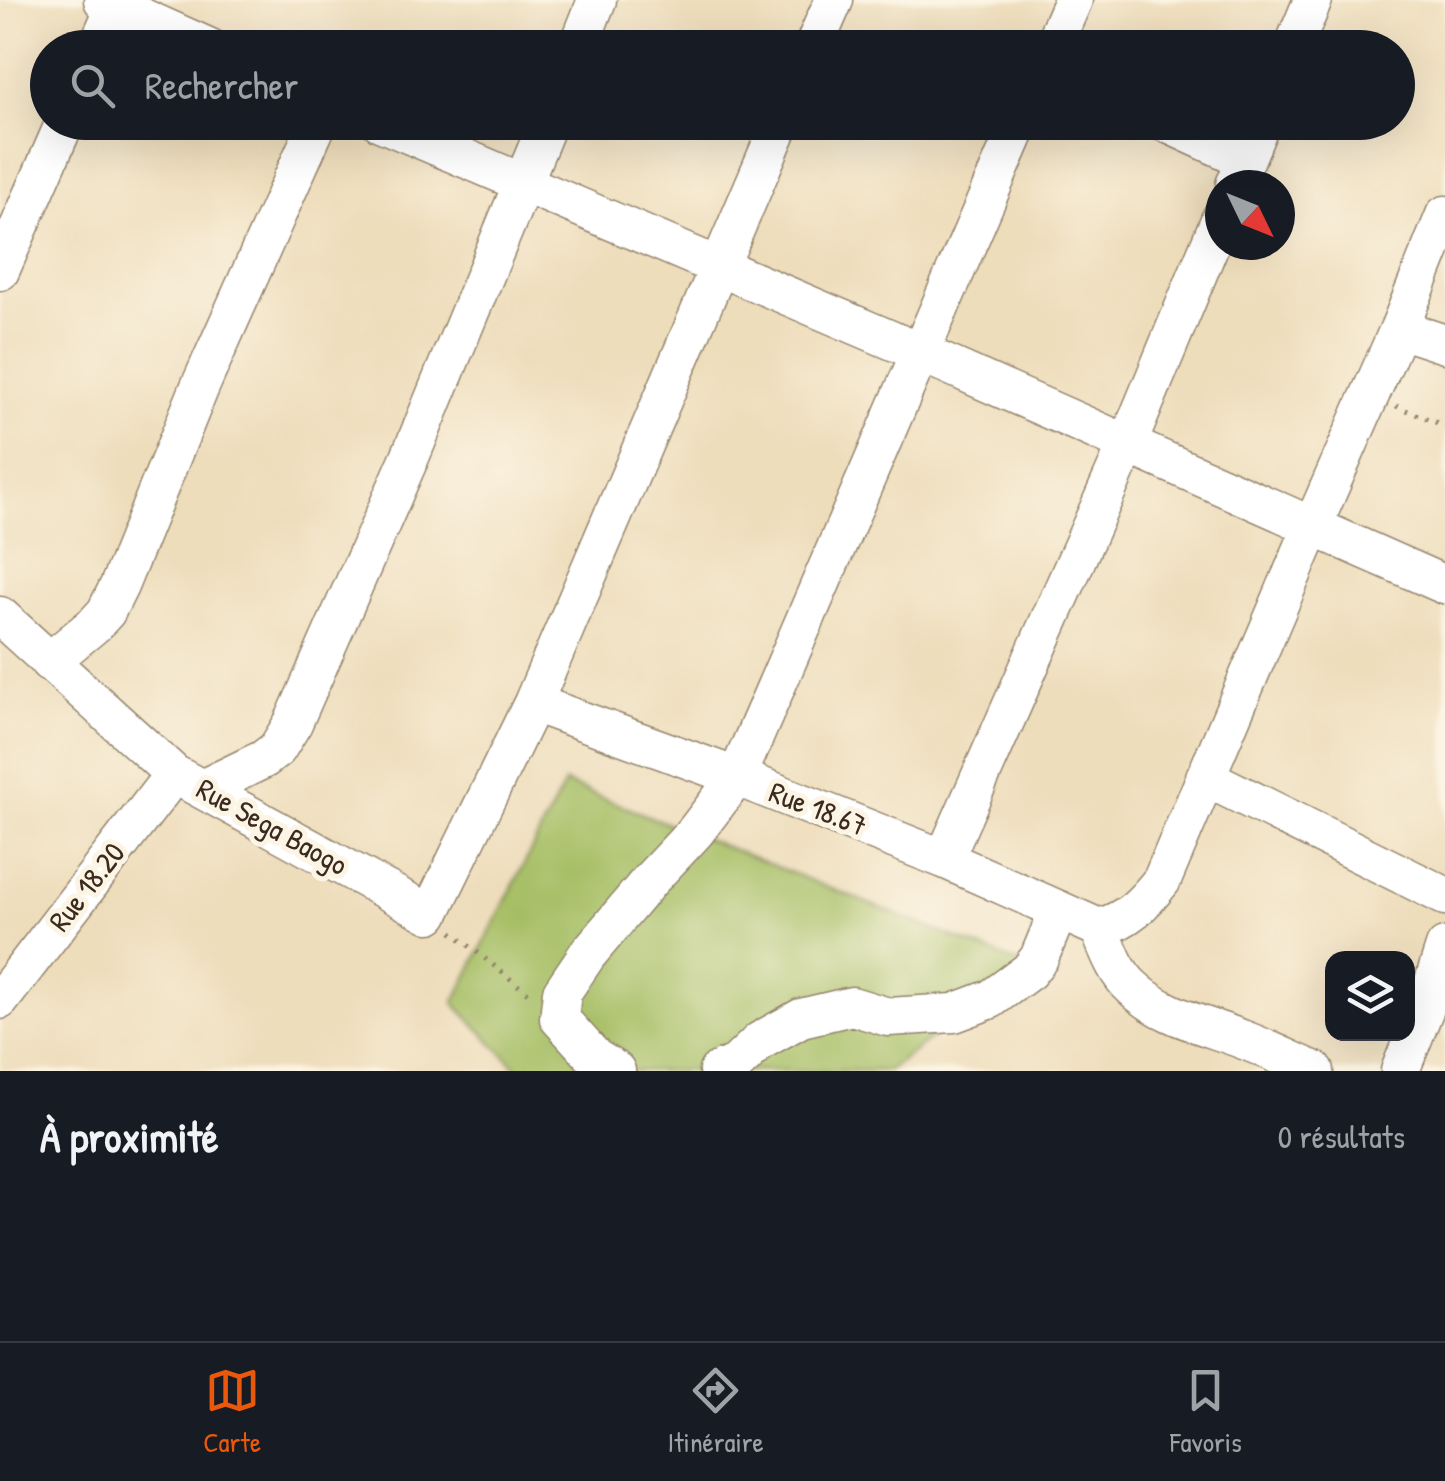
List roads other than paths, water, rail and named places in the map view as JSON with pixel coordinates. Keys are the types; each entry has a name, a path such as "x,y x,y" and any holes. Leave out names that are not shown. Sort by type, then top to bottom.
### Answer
{"street":[{"path":"585,30 597,0"},
{"path":"822,30 834,0"},
{"path":"1060,30 1073,0"},
{"path":"1300,30 1313,0"},
{"path":"103,30 112,2 172,30"},
{"path":"0,270 56,140"},
{"path":"48,662 106,612 310,140"},
{"path":"422,140 920,352 1445,585"},
{"path":"189,781 264,759 278,748 293,722 410,457 541,140"},
{"path":"533,704 773,140"},
{"path":"616,1071 594,1058 559,1018 562,992 587,955 737,778 1012,140"},
{"path":"1191,140 1237,170"},
{"path":"1241,170 1253,140"},
{"path":"1315,1071 1151,1002 1120,973 1099,928 1130,915 1162,880 1441,235"},
{"path":"944,858 1128,443 1205,256"},
{"path":"1399,330 1445,344"},
{"name":"Rue Sega Baogo","path":"0,616 48,662 189,781 430,914 533,704"},
{"name":"Rue 18.67","path":"533,704 944,858 1099,928"},
{"path":"1205,778 1445,896"},
{"name":"Rue 18.20","path":"0,1000 189,781"},
{"path":"718,1071 736,1064 760,1040 801,1018 852,1006 888,1017 954,1013 990,1000 1029,972 1058,910"},
{"path":"1400,1071 1445,947"}]}
